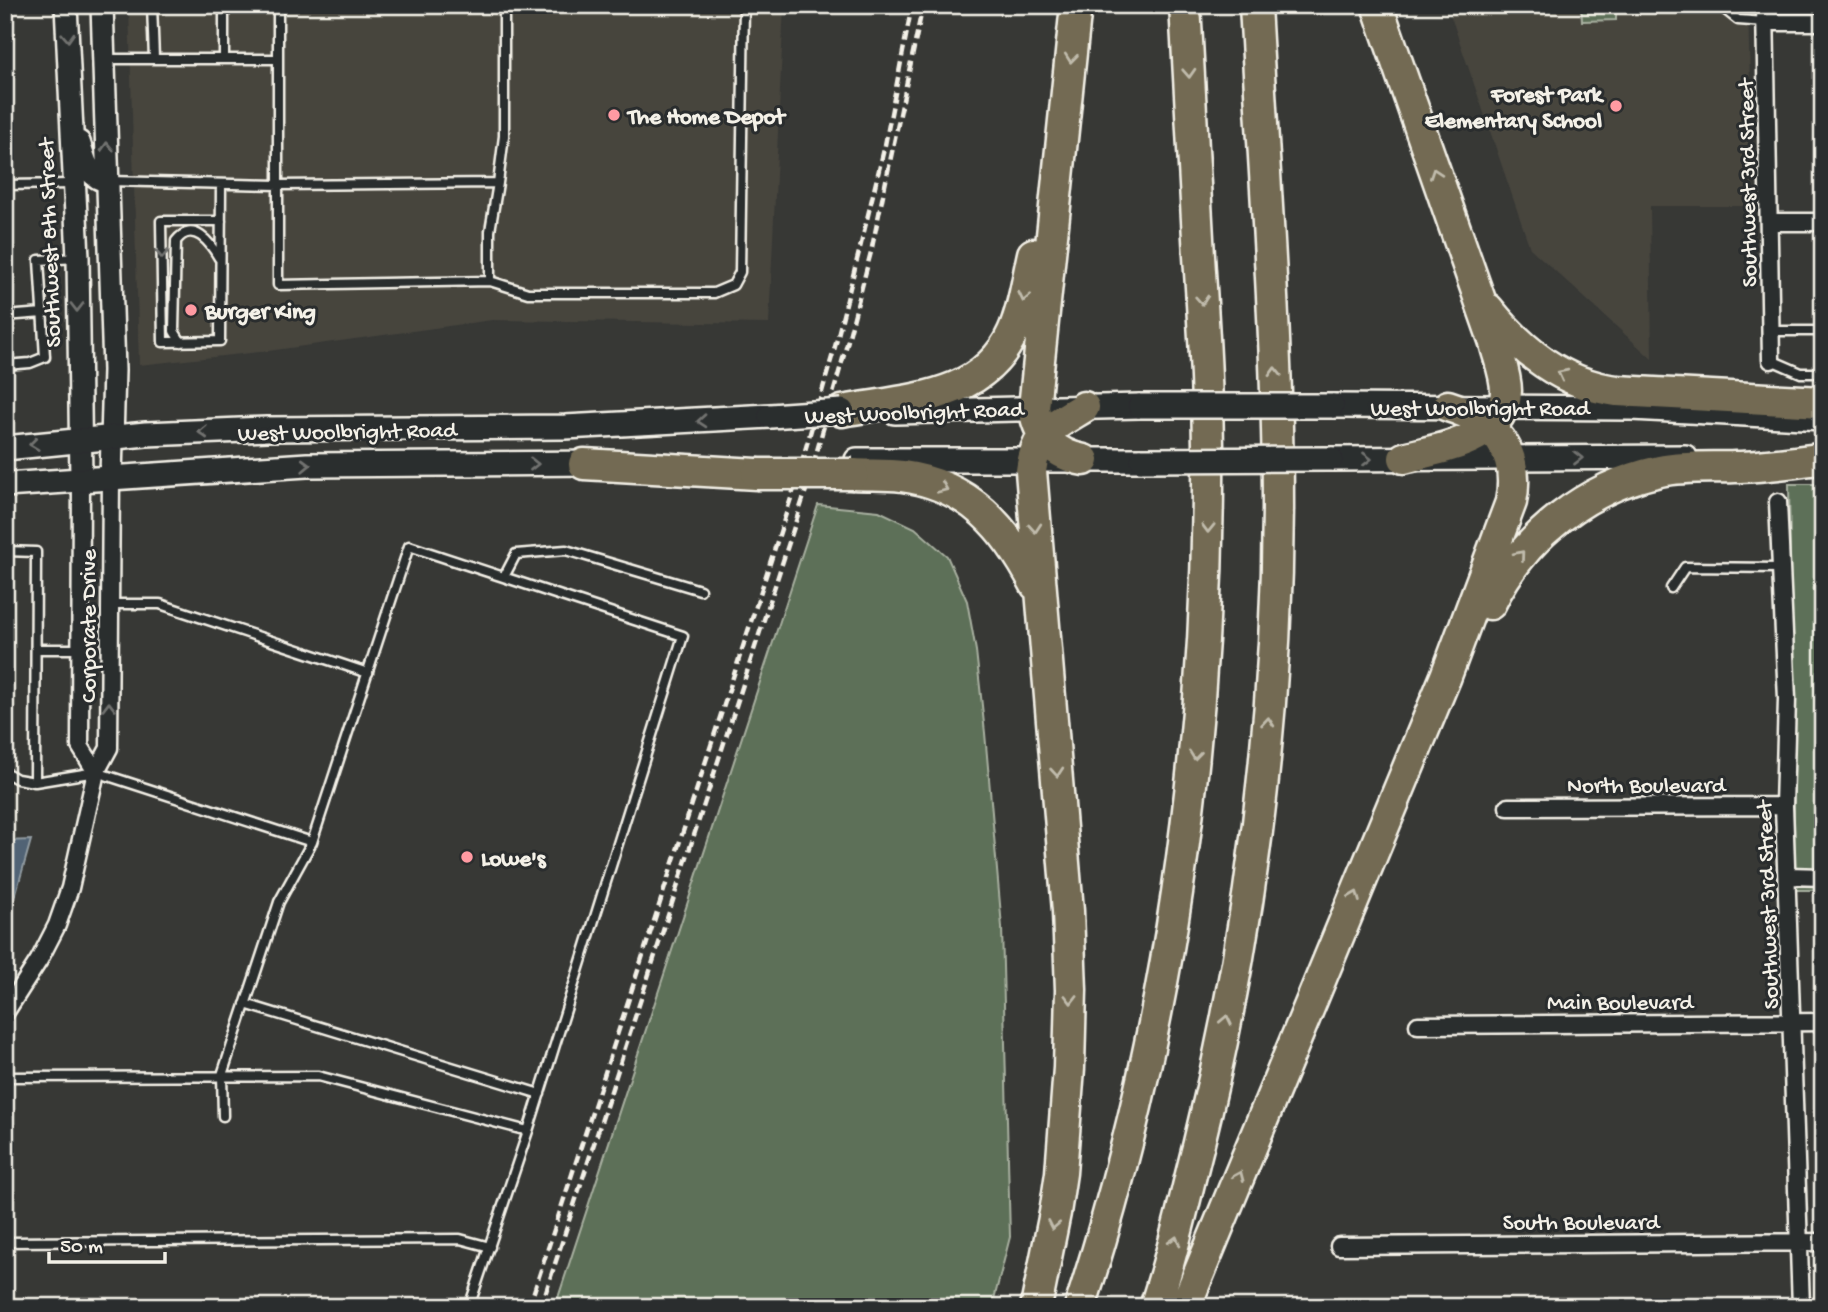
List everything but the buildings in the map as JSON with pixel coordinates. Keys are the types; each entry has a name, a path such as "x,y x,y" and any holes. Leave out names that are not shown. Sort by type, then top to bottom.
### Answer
{"highway":[{"path":"1036,1307 1055,1213 1060,1172 1069,1068 1071,1004 1067,898 1031,482 1076,5"},
{"path":"1080,1307 1114,1193 1153,1032 1182,868 1200,703 1207,593 1208,425 1185,5"},
{"path":"1155,1307 1182,1214 1232,990 1256,836 1272,671 1278,504 1275,363 1255,5"},
{"path":"1377,5 1479,297 1503,369 1506,389 1496,416 1475,437 1404,458"},
{"path":"842,411 873,408 956,389 982,373 1002,353 1014,330 1022,305 1065,111"},
{"path":"1479,297 1529,353 1555,371 1581,383 1617,391 1823,402"},
{"path":"1448,406 1472,414 1496,416"},
{"path":"1037,434 1084,407"},
{"path":"1185,1307 1446,676 1511,502 1514,480 1509,458 1500,439 1496,416"},
{"path":"1037,434 1063,453 1084,460"},
{"path":"1446,676 1518,557 1544,530 1579,504 1659,471 1821,459"},
{"path":"584,464 853,467 912,478 942,487 971,502 993,520 1022,560 1041,596"}],"main road":[{"name":"West Woolbright Road","path":"1084,407 1448,406"},
{"name":"West Woolbright Road","path":"873,408 1037,434"},
{"name":"West Woolbright Road","path":"1496,416 1632,408 1823,418"},
{"name":"West Woolbright Road","path":"5,448 112,436 267,429 565,427 842,411"},
{"name":"West Woolbright Road","path":"853,467 1037,434"},
{"path":"1084,460 1737,456 1821,459"},
{"name":"West Woolbright Road","path":"5,485 307,465 584,464"}],"street":[{"name":"Southwest 8th Street","path":"66,5 78,258 80,478"},
{"path":"102,5 114,370 111,477"},
{"name":"Southwest 3rd Street","path":"1765,5 1771,360"},
{"path":"1765,22 1823,22"},
{"path":"71,116 93,176 108,181"},
{"path":"1770,222 1823,222"},
{"name":"Corporate Drive","path":"5,1013 39,960 57,925 70,888 96,772 109,748 111,477"},
{"name":"Corporate Drive","path":"80,478 80,746 96,772"},
{"name":"Southwest 3rd Street","path":"1778,502 1787,699 1784,806 1801,1307"},
{"name":"North Boulevard","path":"1508,807 1784,806"},
{"path":"1788,876 1823,877"},
{"name":"Main Boulevard","path":"1418,1025 1823,1022"},
{"name":"South Boulevard","path":"1339,1245 1823,1242"}],"lane":[{"path":"152,5 154,59"},
{"path":"224,5 225,59"},
{"path":"278,5 278,285 490,281 528,293 714,293 733,285 740,272 744,5"},
{"path":"490,281 489,231 504,136 504,5"},
{"path":"1719,5 1738,20 1765,22"},
{"path":"104,58 277,59"},
{"path":"108,181 278,185 498,183"},
{"path":"5,185 73,184"},
{"path":"221,184 221,221 220,260 220,341 163,342 161,221 221,221"},
{"path":"181,342 174,331 176,241 185,234 207,238 220,260"},
{"path":"5,365 30,363 45,357 39,260 78,258"},
{"path":"10,317 43,313"},
{"path":"1770,331 1822,331 1823,366"},
{"path":"14,352 15,364"},
{"path":"1771,360 1801,373 1823,373"},
{"path":"223,1116 222,1075 245,1004 279,902 312,842 409,546 683,636 540,1094 469,1307"},
{"path":"504,577 516,554 566,550 700,590"},
{"path":"5,551 36,552 35,782"},
{"path":"1671,588 1685,567 1781,568"},
{"path":"110,604 160,604 368,673"},
{"path":"36,649 80,649"},
{"path":"5,772 17,779 35,782 96,772 312,842"},
{"path":"245,1004 540,1094"},
{"path":"5,1077 318,1076 528,1131"},
{"path":"5,1242 460,1239 489,1247"}],"shaded area":[{"path":"129,5 784,5 769,324 492,320 268,351 139,365"},
{"name":"Forest Park Elementary School","path":"1447,5 1748,5 1753,206 1650,206 1652,359 1530,248"}],"green space":[{"path":"1581,5 1616,5 1616,20 1582,21"},
{"path":"1789,484 1823,484 1823,890 1795,890"},
{"path":"818,505 879,511 915,528 947,556 967,601 976,651 985,733 1002,927 1010,1237 992,1307 555,1307"}],"water":[{"path":"31,840 16,893 5,915 5,841"}],"railway":[{"path":"529,1307 794,489 860,248 885,145 912,5"},
{"path":"541,1307 806,490 871,252 923,5"}],"place":[{"name":"Forest Park Elementary School","path":"1616,106"},
{"name":"The Home Depot","path":"614,115"},
{"name":"Burger King","path":"191,310"},
{"name":"Lowe's","path":"467,857"}]}
